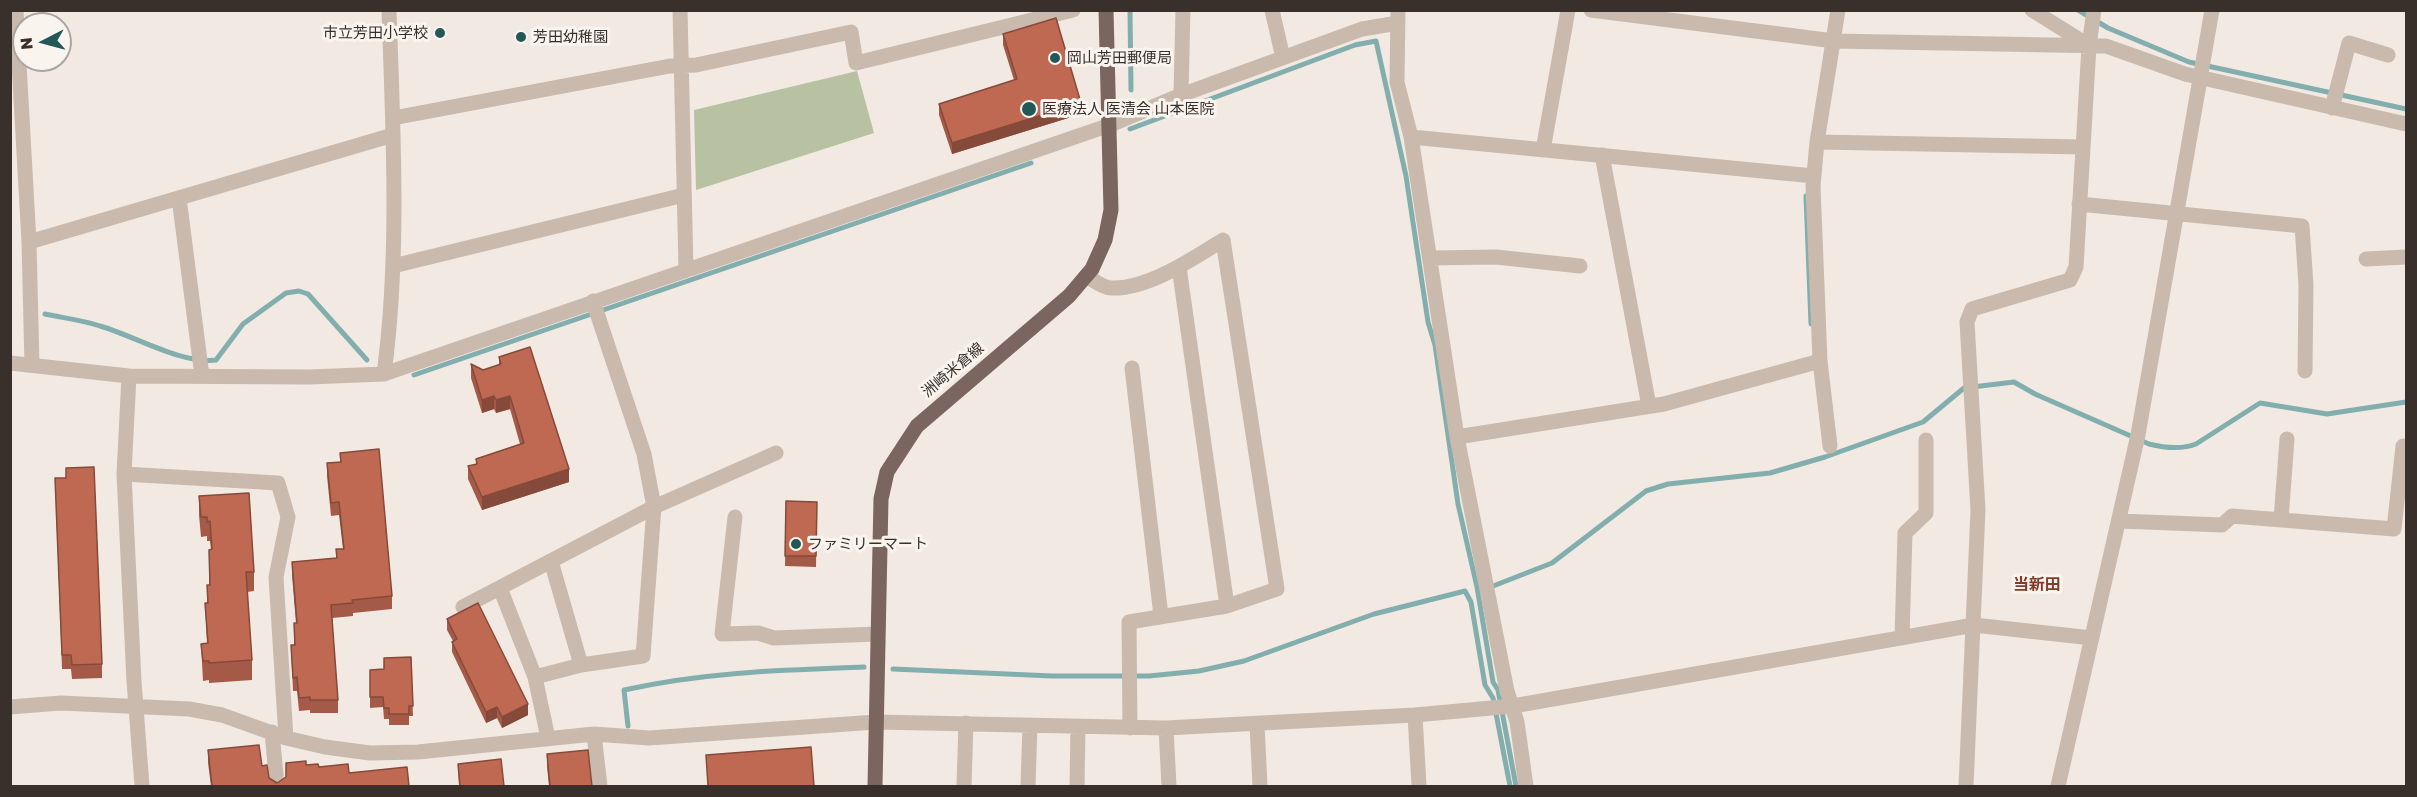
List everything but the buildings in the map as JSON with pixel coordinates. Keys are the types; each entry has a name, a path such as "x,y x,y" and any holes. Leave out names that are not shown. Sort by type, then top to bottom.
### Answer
{"main road":[{"name":"洲崎米倉線","path":"875,786 882,499 887,472 916,426 1069,296 1086,276 1105,240 1111,210 1121,120 1106,10"}],"street":[{"path":"16,10 17,151 29,242 32,364"},
{"path":"384,374 392,312 393,266 393,118 388,10"},
{"path":"680,10 686,269"},
{"path":"393,118 681,66 851,32 856,63 1073,10"},
{"path":"1180,95 1183,10"},
{"path":"1272,10 1283,58"},
{"path":"1543,150 1568,10"},
{"path":"1591,10 1829,40 2106,46 2201,68 2406,124"},
{"path":"1830,446 1816,362 1809,176 1817,142 1829,40 1838,10"},
{"path":"2032,10 2089,46"},
{"path":"1966,786 1978,510 1967,322 1972,309 2070,280 2076,267 2089,46 2094,10"},
{"path":"2058,786 2137,440 2212,10"},
{"path":"10,363 129,376 200,366 384,374 595,309 686,269 1121,120 1180,95 1398,17 1397,82 1411,137 1457,437 1487,588 1504,707 1526,786"},
{"path":"2333,105 2349,43 2388,55"},
{"path":"29,242 393,135"},
{"path":"1411,137 1809,176"},
{"path":"1817,142 2083,147"},
{"path":"1602,155 1649,406"},
{"path":"393,266 684,195"},
{"path":"179,198 200,366"},
{"path":"2079,204 2302,226 2306,285 2305,371"},
{"path":"1086,276 1109,288 1130,287 1179,267 1223,240 1277,589 1227,606 1129,622 1130,728"},
{"path":"1430,258 1496,257 1580,266"},
{"path":"2366,259 2406,257"},
{"path":"1179,267 1227,606"},
{"path":"535,677 581,665 643,656 654,507 644,454 595,309"},
{"path":"1457,437 1649,406 1816,362"},
{"path":"1132,368 1161,616"},
{"path":"129,376 124,474 142,786"},
{"path":"2281,520 2287,439"},
{"path":"1902,638 1905,532 1926,513 1926,440"},
{"path":"2120,521 2222,525 2232,516 2394,529 2403,446 2406,446"},
{"path":"463,607 654,507 776,453"},
{"path":"124,474 278,483 288,517 276,577 279,735 277,786"},
{"path":"735,517 722,634 758,633 774,638 877,634"},
{"path":"551,561 581,665"},
{"path":"500,588 535,677 548,738"},
{"path":"10,707 61,704 189,709 211,713 325,747 370,753 418,752 594,734 649,738 876,722 1166,729 1415,715 1504,707 1974,625 2092,639"},
{"path":"1415,715 1419,786"},
{"path":"964,786 966,723"},
{"path":"1257,723 1260,786"},
{"path":"1028,786 1030,725"},
{"path":"1077,786 1078,726"},
{"path":"1166,729 1169,786"},
{"path":"594,734 600,786"}],"green space":[{"path":"857,71 874,133 696,190 694,110"}],"waterway":[{"path":"1130,10 1131,90"},
{"path":"2078,10 2108,28 2189,62 2406,109"},
{"path":"1130,129 1355,45 1376,41 1406,176 1428,322 1435,345 1458,504 1477,587 1493,682 1498,690 1516,786"},
{"path":"414,375 1031,163"},
{"path":"1806,196 1811,324"},
{"path":"45,314 114,330 173,354 202,360 216,360 243,324 286,293 299,291 308,294 367,360"},
{"path":"1488,588 1552,563 1646,491 1668,484 1770,473 1825,457 1923,422 1964,388 2014,382 2035,394 2149,444 2173,448 2196,444 2260,403 2327,414 2406,402"},
{"path":"893,669 1052,676 1149,676 1199,671 1244,661 1374,614 1465,591 1471,602 1485,685 1493,698 1510,786"},
{"path":"628,726 624,690 714,676 864,667"}],"place":[{"name":"市立芳田小学校","path":"440,33"},
{"name":"芳田幼稚園","path":"521,37"},
{"name":"岡山芳田郵便局","path":"1055,58"},
{"name":"医療法人 医清会 山本医院","path":"1029,109"},
{"name":"ファミリーマート","path":"796,544"}],"district":[{"name":"当新田","path":"2037,585"}]}
